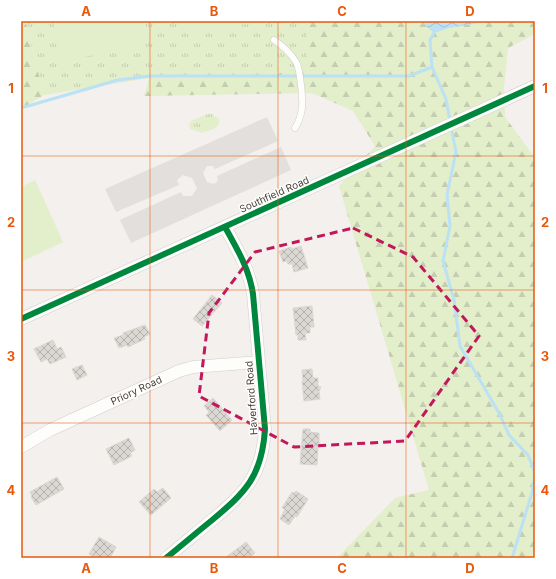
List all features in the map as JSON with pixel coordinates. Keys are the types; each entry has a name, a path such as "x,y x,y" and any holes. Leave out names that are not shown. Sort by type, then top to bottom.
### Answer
{"street":[{"name":"Southfield Road","path":"21,319 535,86"},
{"name":"Haverford Road","path":"166,558 235,502 246,489 254,476 260,461 262,450 265,429 251,280 246,265 225,227"},
{"name":"Priory Road","path":"21,447 50,430 179,371 193,367 259,362"}],"lane":[{"path":"274,40 289,52 297,63 302,108 296,128"}],"highlighted area":[{"path":"353,228 413,257 479,336 405,441 294,447 199,396 209,313 255,252"}],"green space":[{"path":"21,21 25,21 44,95 21,109"},
{"path":"25,21 307,21 307,61 265,80 149,78 44,95"},
{"path":"53,21 142,21 146,43 62,62"},
{"path":"181,21 267,21 183,33"},
{"path":"307,21 535,21 535,34 508,48 504,88 505,117 535,158 535,558 337,558 395,498 429,490 339,186 375,146 353,111 312,93 144,96 149,78 265,80 307,61"},
{"path":"208,114 212,114 219,119 216,127 202,133 190,129 189,125 191,121"},
{"path":"35,180 63,242 21,262 21,187"}],"shaded area":[{"path":"267,117 278,141 215,169 213,166 207,166 203,173 207,182 214,184 218,181 217,176 281,147 291,170 131,243 120,220 181,192 183,196 192,196 197,188 192,178 183,175 177,180 179,185 116,212 105,189"}],"water":[{"path":"426,21 490,21 449,28 434,33 426,26"}],"building":[{"path":"301,246 308,268 294,272 292,264 288,264 287,261 283,262 279,251 291,247 292,249"},
{"path":"212,295 222,303 202,326 193,319"},
{"path":"312,306 314,327 310,327 310,333 305,333 306,340 298,340 298,335 296,335 293,308"},
{"path":"145,325 150,334 144,337 145,339 128,347 127,345 119,348 114,338"},
{"path":"53,340 57,349 61,347 66,357 50,364 47,359 41,362 34,349"},
{"path":"82,365 87,375 77,380 72,369"},
{"path":"312,369 313,378 318,378 318,386 321,387 319,391 320,399 304,401 302,370"},
{"path":"213,398 232,420 220,431 206,415 209,412 204,406"},
{"path":"303,429 310,429 310,432 319,433 319,442 321,445 318,447 317,465 300,464"},
{"path":"129,438 135,450 130,453 132,456 114,465 106,449"},
{"path":"57,477 64,489 36,505 30,492"},
{"path":"163,488 171,498 151,515 139,502 154,489 157,492"},
{"path":"296,491 308,499 297,517 295,516 289,525 280,519 285,509 282,508 292,492 294,493"},
{"path":"99,537 116,547 110,558 96,558 89,554"},
{"path":"246,542 255,553 249,558 225,558"}],"waterway":[{"path":"434,33 430,40 432,67 446,99 450,121"},
{"path":"21,108 118,80 150,76 409,76 432,67"},
{"path":"451,127 456,152 447,195 450,226 443,261 454,300 460,346 499,413 509,435 528,455 535,473"},
{"path":"512,558 532,493 535,474"}],"cycle path":[{"path":"21,319 535,86"},
{"path":"166,558 223,511 243,492 256,471 263,445 265,429 253,294 246,267 225,227"}]}
